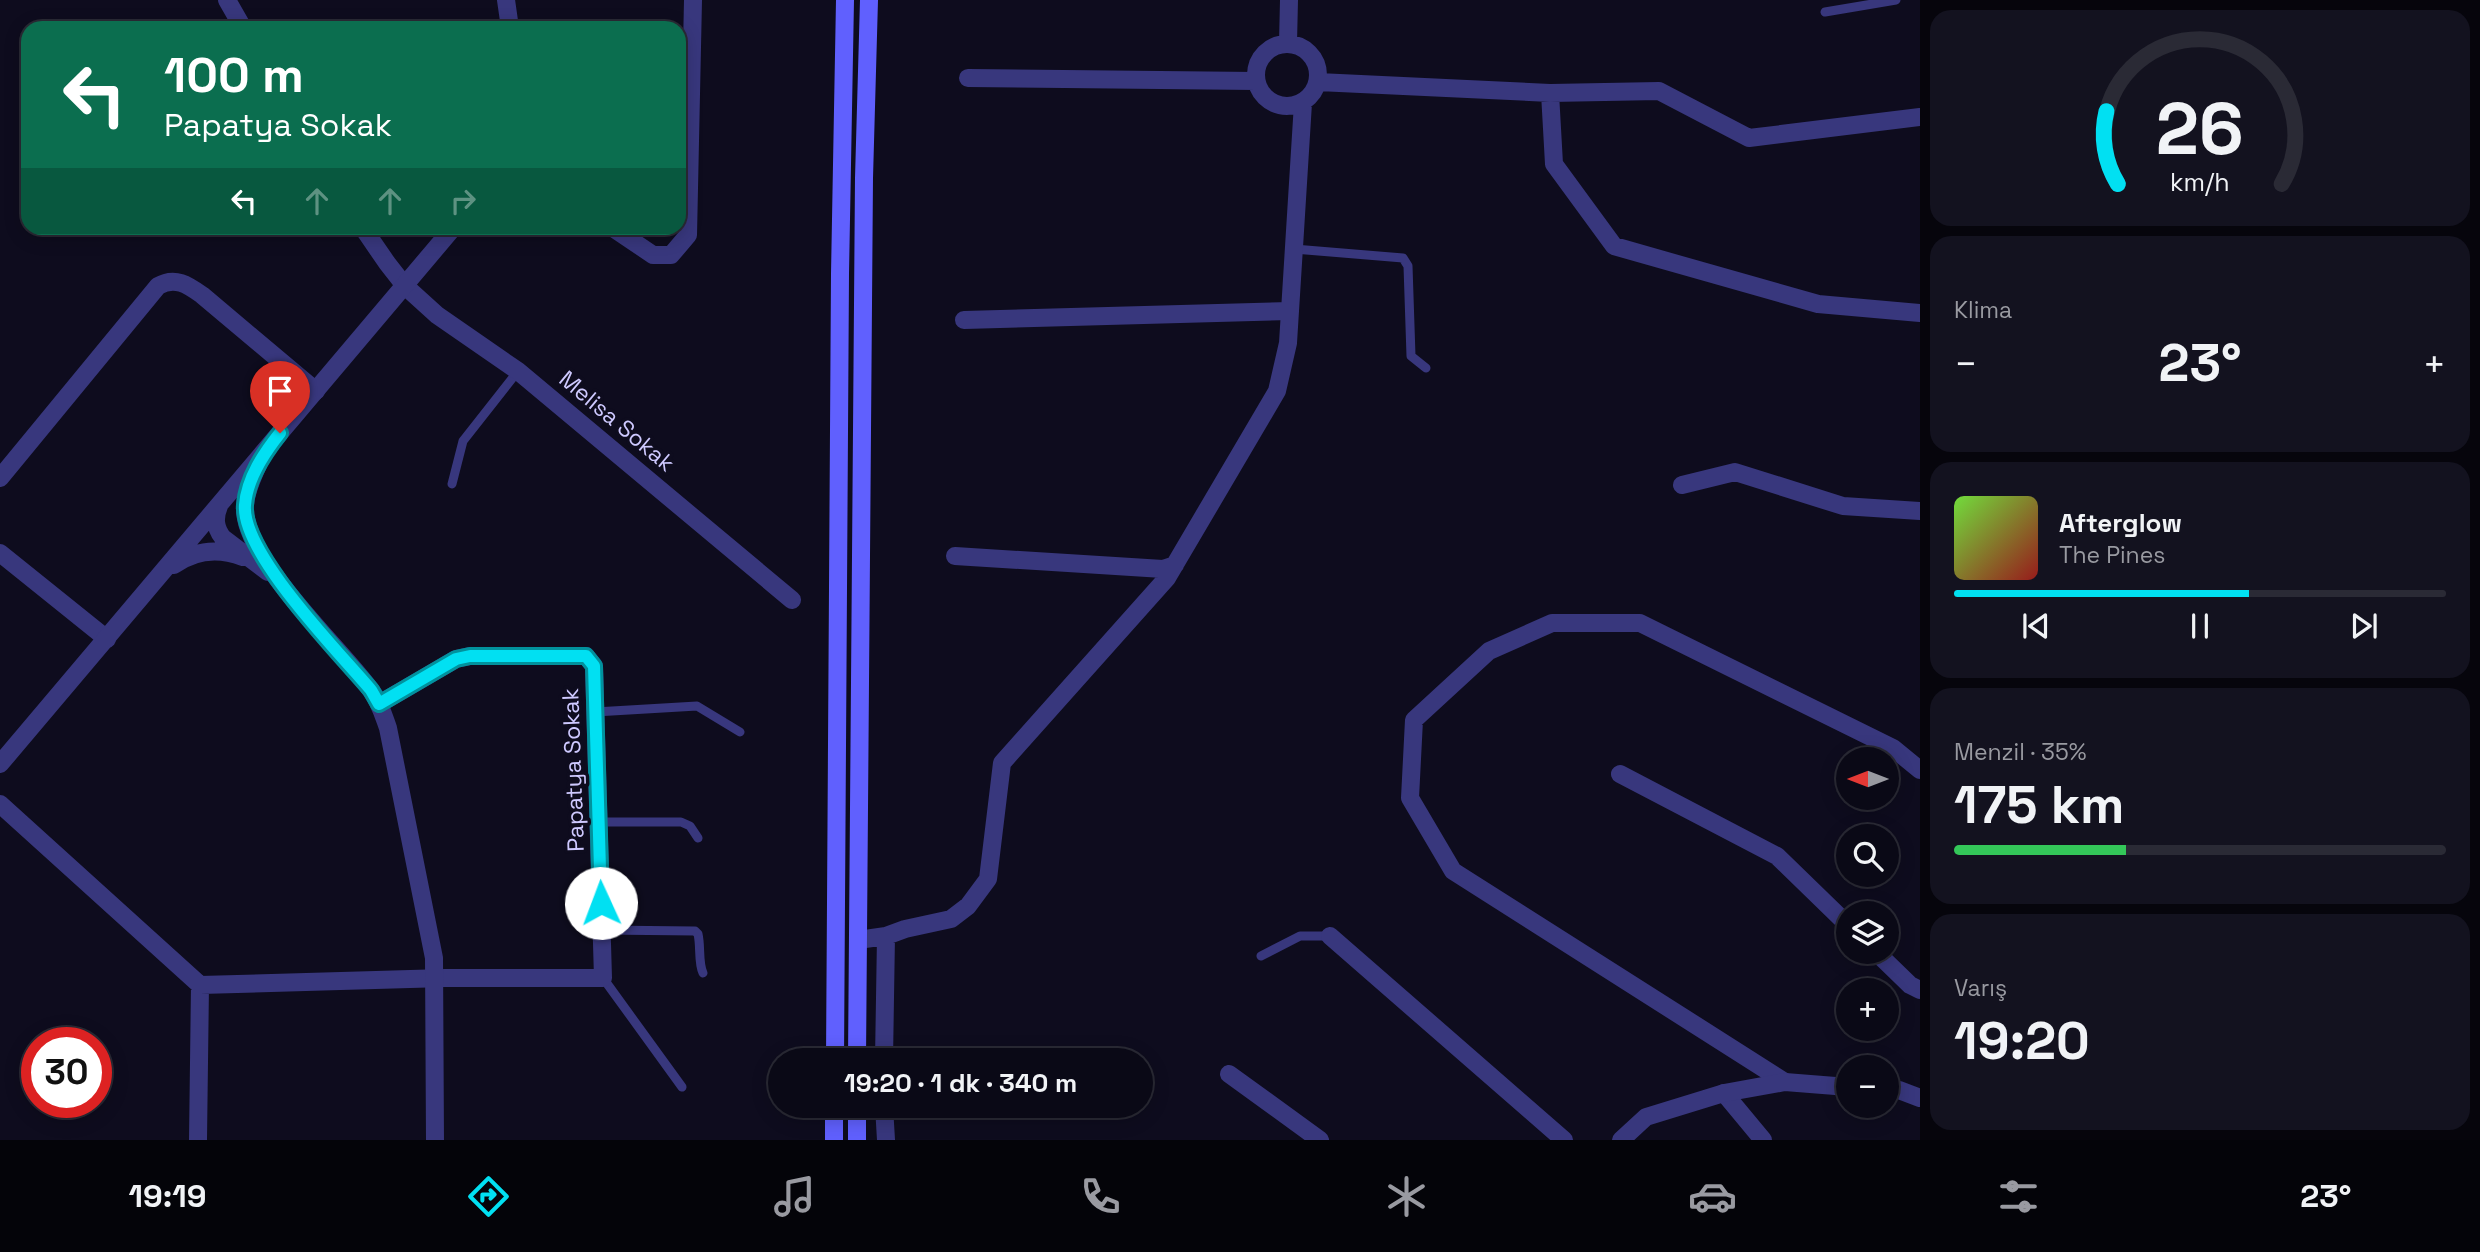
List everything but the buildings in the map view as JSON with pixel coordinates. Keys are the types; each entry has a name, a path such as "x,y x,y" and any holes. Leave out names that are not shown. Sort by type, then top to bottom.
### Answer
{"main road":[{"path":"835,1048 840,274 845,0"},
{"path":"857,1048 864,178 869,0"},
{"path":"834,1118 834,1140"},
{"path":"857,1118 857,1140"}],"street":[{"path":"226,0 239,21"},
{"path":"506,0 509,21"},
{"path":"623,235 653,255 671,255 688,235 693,0"},
{"path":"1288,43 1289,0"},
{"path":"1288,43 1308,51 1315,60 1318,82 1311,96 1303,103 1282,106 1267,100 1260,91 1256,70 1260,58 1277,45 1288,43"},
{"path":"968,78 1256,81"},
{"path":"1318,82 1550,93 1659,91 1749,138 1920,117"},
{"path":"1550,93 1554,164 1614,246 1818,304 1920,313"},
{"path":"859,940 886,936 951,919 968,906 988,879 1002,763 1167,578 1277,391 1288,343 1303,103"},
{"name":"Melisa Sokak","path":"368,235 405,286 437,315 518,371 792,600"},
{"path":"0,764 447,235"},
{"path":"0,478 164,282 174,281 186,285 202,295 316,391"},
{"path":"964,320 1290,311"},
{"path":"262,455 244,507 246,521 260,553 283,586 371,690 388,727 435,978 435,1140"},
{"path":"1682,485 1735,472 1843,506 1920,511"},
{"path":"219,506 215,515 218,532 283,586"},
{"path":"163,573 182,560 206,551 234,553 249,559"},
{"path":"0,553 107,639"},
{"path":"955,556 1163,569 1175,565"},
{"path":"1784,1082 1453,871 1410,798 1414,720 1489,651 1552,623 1640,623 1893,748 1920,770"},
{"name":"Papatya Sokak","path":"379,704 463,657 586,656 594,666 603,978"},
{"path":"1620,774 1777,856 1836,913"},
{"path":"0,804 200,985 435,978 603,978"},
{"path":"884,1048 886,936"},
{"path":"1330,936 1564,1140"},
{"path":"1888,964 1910,985 1920,990"},
{"path":"198,1140 200,985"},
{"path":"1229,1074 1320,1140"},
{"path":"1621,1140 1646,1117 1724,1093 1784,1082 1836,1086"},
{"path":"1899,1090 1920,1098"},
{"path":"1724,1093 1763,1140"},
{"path":"885,1118 886,1140"}],"lane":[{"path":"1825,12 1896,0"},
{"path":"1294,249 1403,258 1408,266 1411,356 1426,368"},
{"path":"452,484 463,441 518,371"},
{"path":"595,712 697,706 740,732"},
{"path":"598,822 681,822 690,826 698,838"},
{"path":"602,930 695,931 700,939 703,973"},
{"path":"1261,956 1300,936 1330,936"},
{"path":"603,978 682,1087"}],"route":[{"path":"280,433 262,455 247,493 244,507 246,521 260,553 283,586 371,690 379,704 456,659 470,656 586,656 594,666 601,903"}]}
